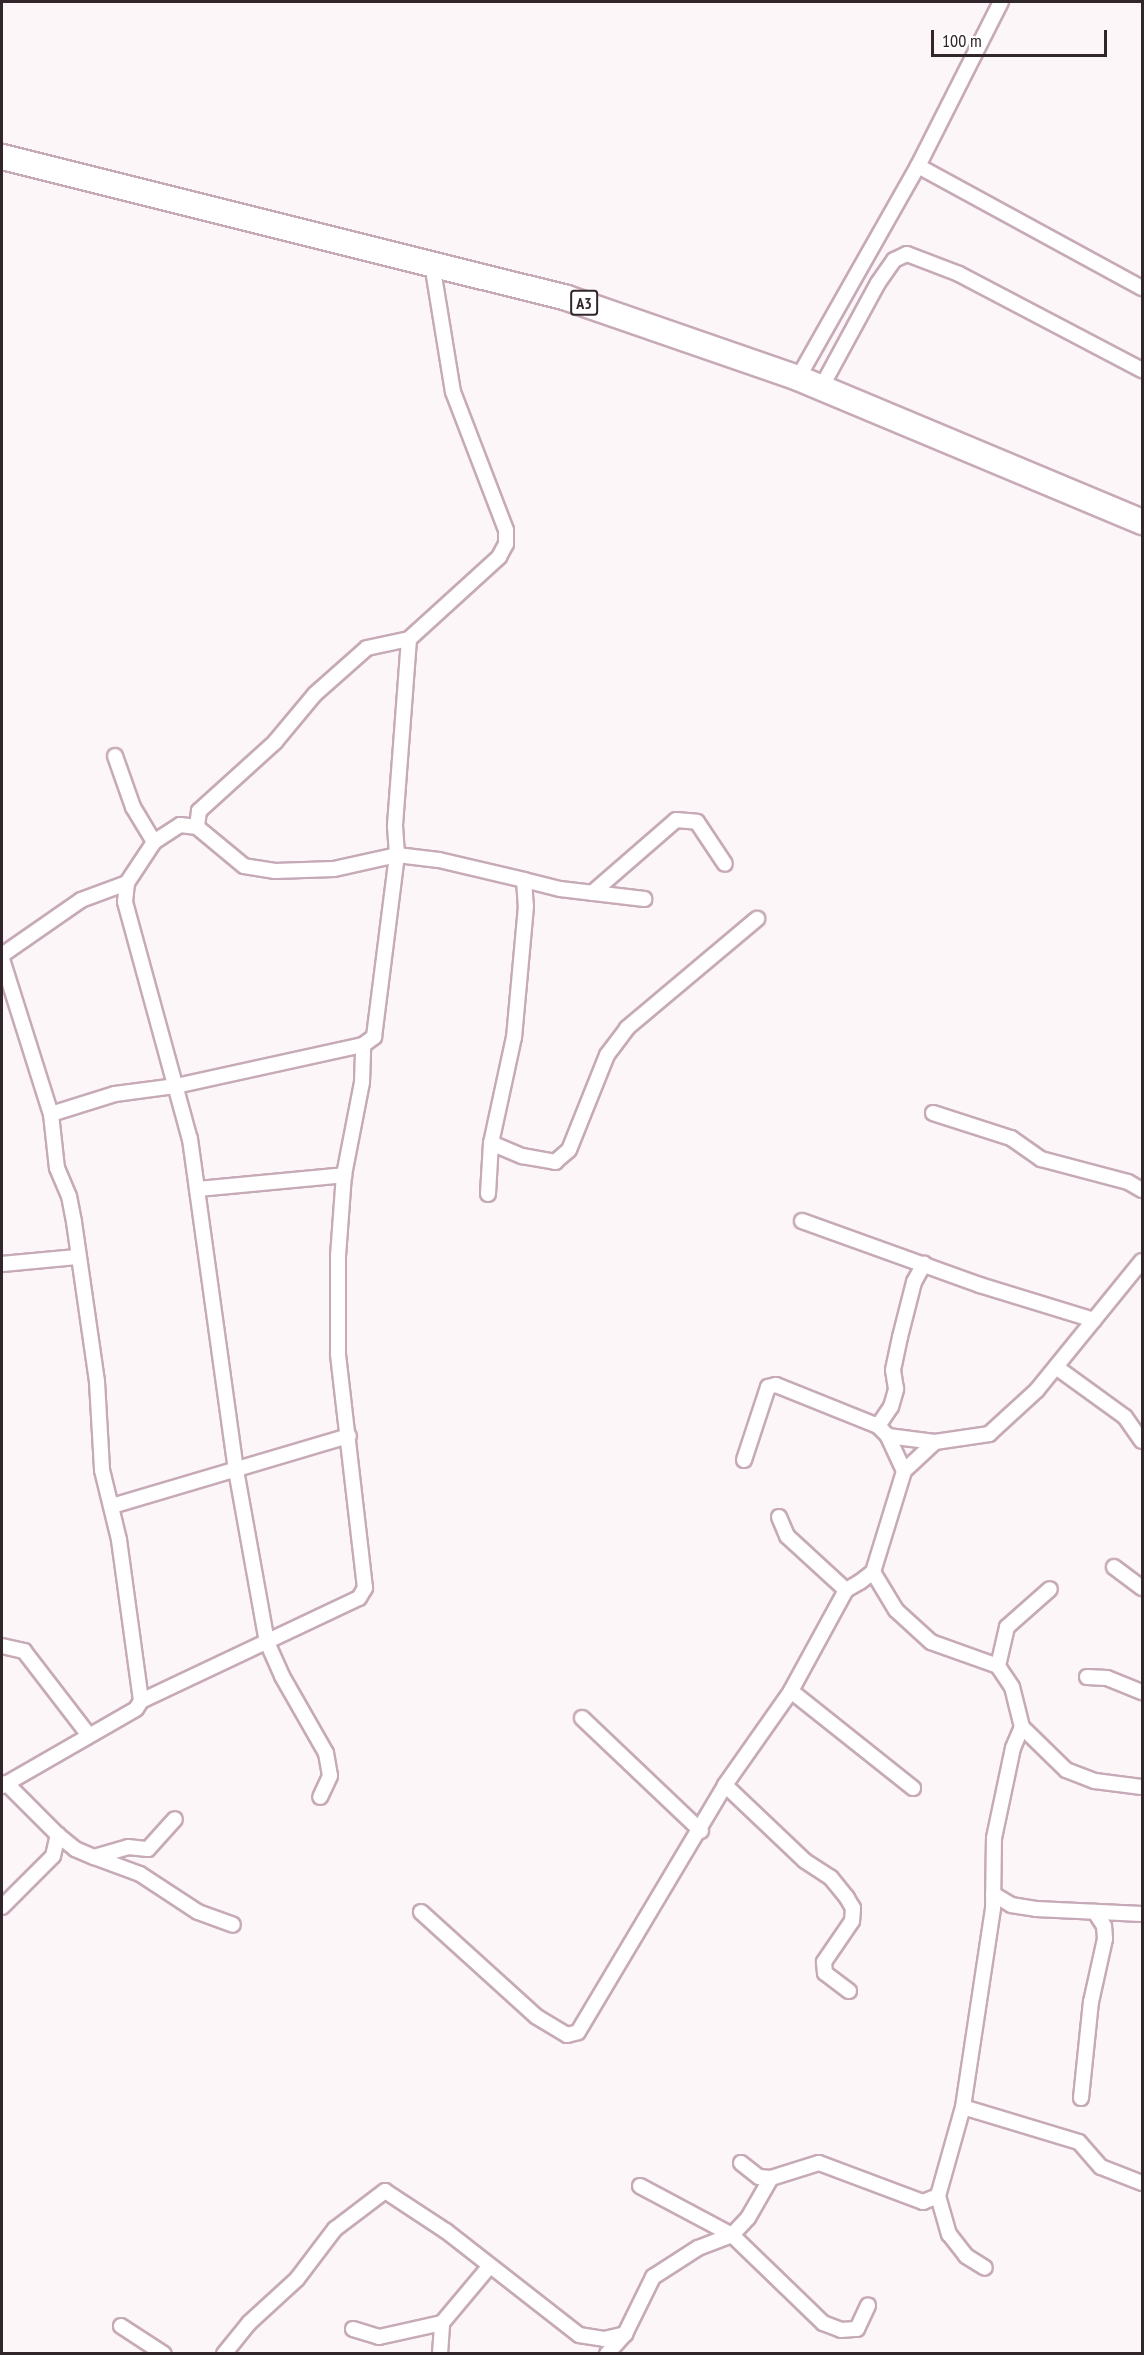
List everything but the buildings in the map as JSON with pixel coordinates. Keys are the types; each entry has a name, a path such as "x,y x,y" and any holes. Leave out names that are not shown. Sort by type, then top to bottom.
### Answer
{"highway":[{"name":"A3","path":"2,157 567,298 798,378 1143,522"}],"street":[{"path":"798,378 918,166 1001,2"},
{"path":"918,166 1143,288"},
{"path":"821,388 878,284 894,260 907,254 918,255 959,274 1143,370"},
{"path":"197,827 199,811 275,742 315,694 367,648 409,639 499,556 506,544 506,530 453,392 432,264"},
{"path":"51,1114 115,1094 176,1086 363,1045 374,1037 397,855 395,826 409,639"},
{"path":"115,756 133,807 154,842"},
{"path":"592,893 676,820 697,822 726,864"},
{"path":"320,1797 330,1776 326,1753 282,1676 267,1642 236,1470 190,1139 130,932 124,902 127,883 154,842 180,825 197,827 252,869 334,869 397,855 439,860 592,893 644,899"},
{"path":"488,1194 492,1143 514,1037 526,906 524,880"},
{"path":"127,883 81,900 2,957 8,1005 51,1114 57,1168 69,1196 97,1382 102,1470 112,1506 141,1701"},
{"path":"492,1143 522,1156 555,1162 569,1150 588,1110 607,1055 627,1028 757,919"},
{"path":"233,1925 198,1912 140,1874 94,1857 58,1835 4,1784 136,1708 141,1701 359,1598 365,1588 338,1354 338,1256 344,1175 363,1082 363,1045"},
{"path":"933,1113 1011,1138 1041,1159 1128,1182 1143,1190"},
{"path":"196,1189 344,1175"},
{"path":"802,1221 1094,1320"},
{"path":"2,1264 78,1257"},
{"path":"744,1460 768,1386 776,1384 883,1431 936,1442 989,1434 998,1429 1056,1367 1143,1261"},
{"path":"904,1471 883,1431 896,1389 893,1370 900,1337 914,1282 924,1264"},
{"path":"1056,1367 1116,1410 1143,1441"},
{"path":"112,1506 349,1436"},
{"path":"421,1912 537,2017 567,2035 578,2032 701,1831 725,1785 791,1691 846,1590 873,1572 904,1471 936,1442"},
{"path":"779,1517 787,1536 846,1590"},
{"path":"1114,1567 1143,1588"},
{"path":"873,1572 896,1610 931,1642 998,1666 1012,1687 1022,1727 1066,1770 1095,1781 1143,1787"},
{"path":"998,1666 1007,1628 1050,1589"},
{"path":"2,1646 24,1651 88,1734"},
{"path":"1087,1677 1107,1678 1143,1692"},
{"path":"791,1691 913,1788"},
{"path":"582,1718 701,1831"},
{"path":"985,2268 966,2256 950,2234 938,2196 963,2107 993,1894 994,1838 1013,1748 1022,1727"},
{"path":"725,1785 805,1861 831,1878 847,1898 853,1908 852,1921 824,1962 825,1973 849,1991"},
{"path":"140,1874 148,1849 175,1819"},
{"path":"2,1907 53,1856 58,1835"},
{"path":"94,1857 128,1847 148,1849"},
{"path":"993,1894 1011,1905 1143,1914"},
{"path":"1081,2098 1091,2002 1105,1939 1104,1926 1095,1912"},
{"path":"963,2107 1079,2142 1101,2167 1143,2183"},
{"path":"741,2163 759,2177 771,2178 819,2163 923,2202 938,2196"},
{"path":"607,2354 625,2334 653,2277 698,2248 732,2235 748,2218 771,2178"},
{"path":"640,2186 732,2235 823,2323 841,2330 857,2329 868,2305"},
{"path":"224,2354 249,2322 297,2279 334,2229 385,2191 446,2231 489,2267 579,2335 604,2339 625,2334"},
{"path":"440,2354 442,2323 489,2267"},
{"path":"353,2329 379,2337 442,2323"},
{"path":"121,2326 164,2354"}]}
